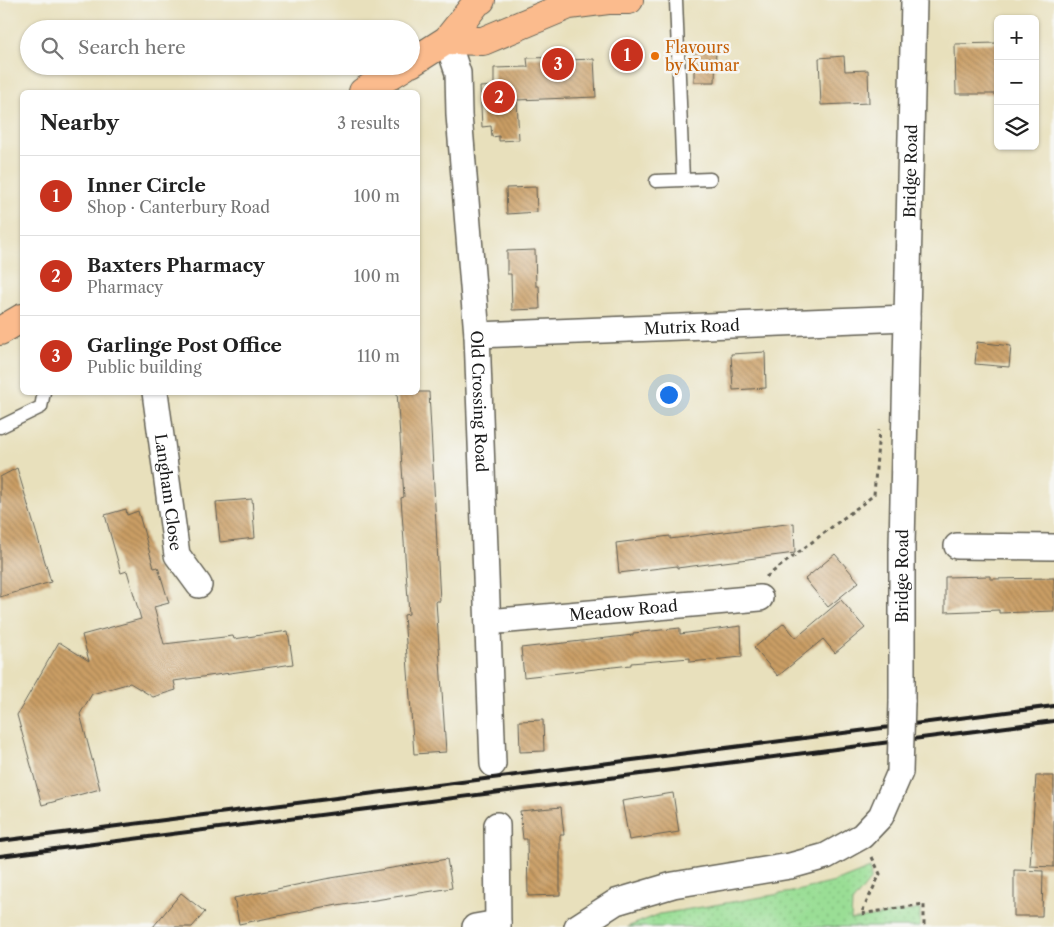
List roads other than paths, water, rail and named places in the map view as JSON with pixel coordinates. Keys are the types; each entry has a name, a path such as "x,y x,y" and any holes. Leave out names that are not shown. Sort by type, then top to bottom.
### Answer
{"highway":[{"path":"420,57 447,40 479,0"},
{"path":"447,40 483,41 569,3 629,0"},
{"path":"366,90 390,75"}],"street":[{"name":"Bridge Road","path":"577,927 616,902 673,885 764,870 826,856 862,836 882,816 900,772 902,545 914,0"},
{"name":"Old Crossing Road","path":"447,40 458,73 459,115 477,335 493,764"},
{"name":"Mutrix Road","path":"477,335 908,318"},
{"name":"Langham Close","path":"155,395 177,555 199,585"},
{"path":"957,546 1054,547"},
{"name":"Meadow Road","path":"488,622 760,598"},
{"path":"490,926 497,825"}],"lane":[{"path":"676,0 683,180"},
{"path":"656,181 710,179"},
{"path":"0,427 41,407 43,395"}],"railway":[{"path":"0,841 1054,706"},
{"path":"0,856 1054,721"}],"place":[{"name":"Inner Circle","path":"627,55"},
{"name":"Flavours by Kumar","path":"655,56"},
{"name":"Garlinge Post Office","path":"558,64"},
{"name":"Baxters Pharmacy","path":"499,97"}]}
